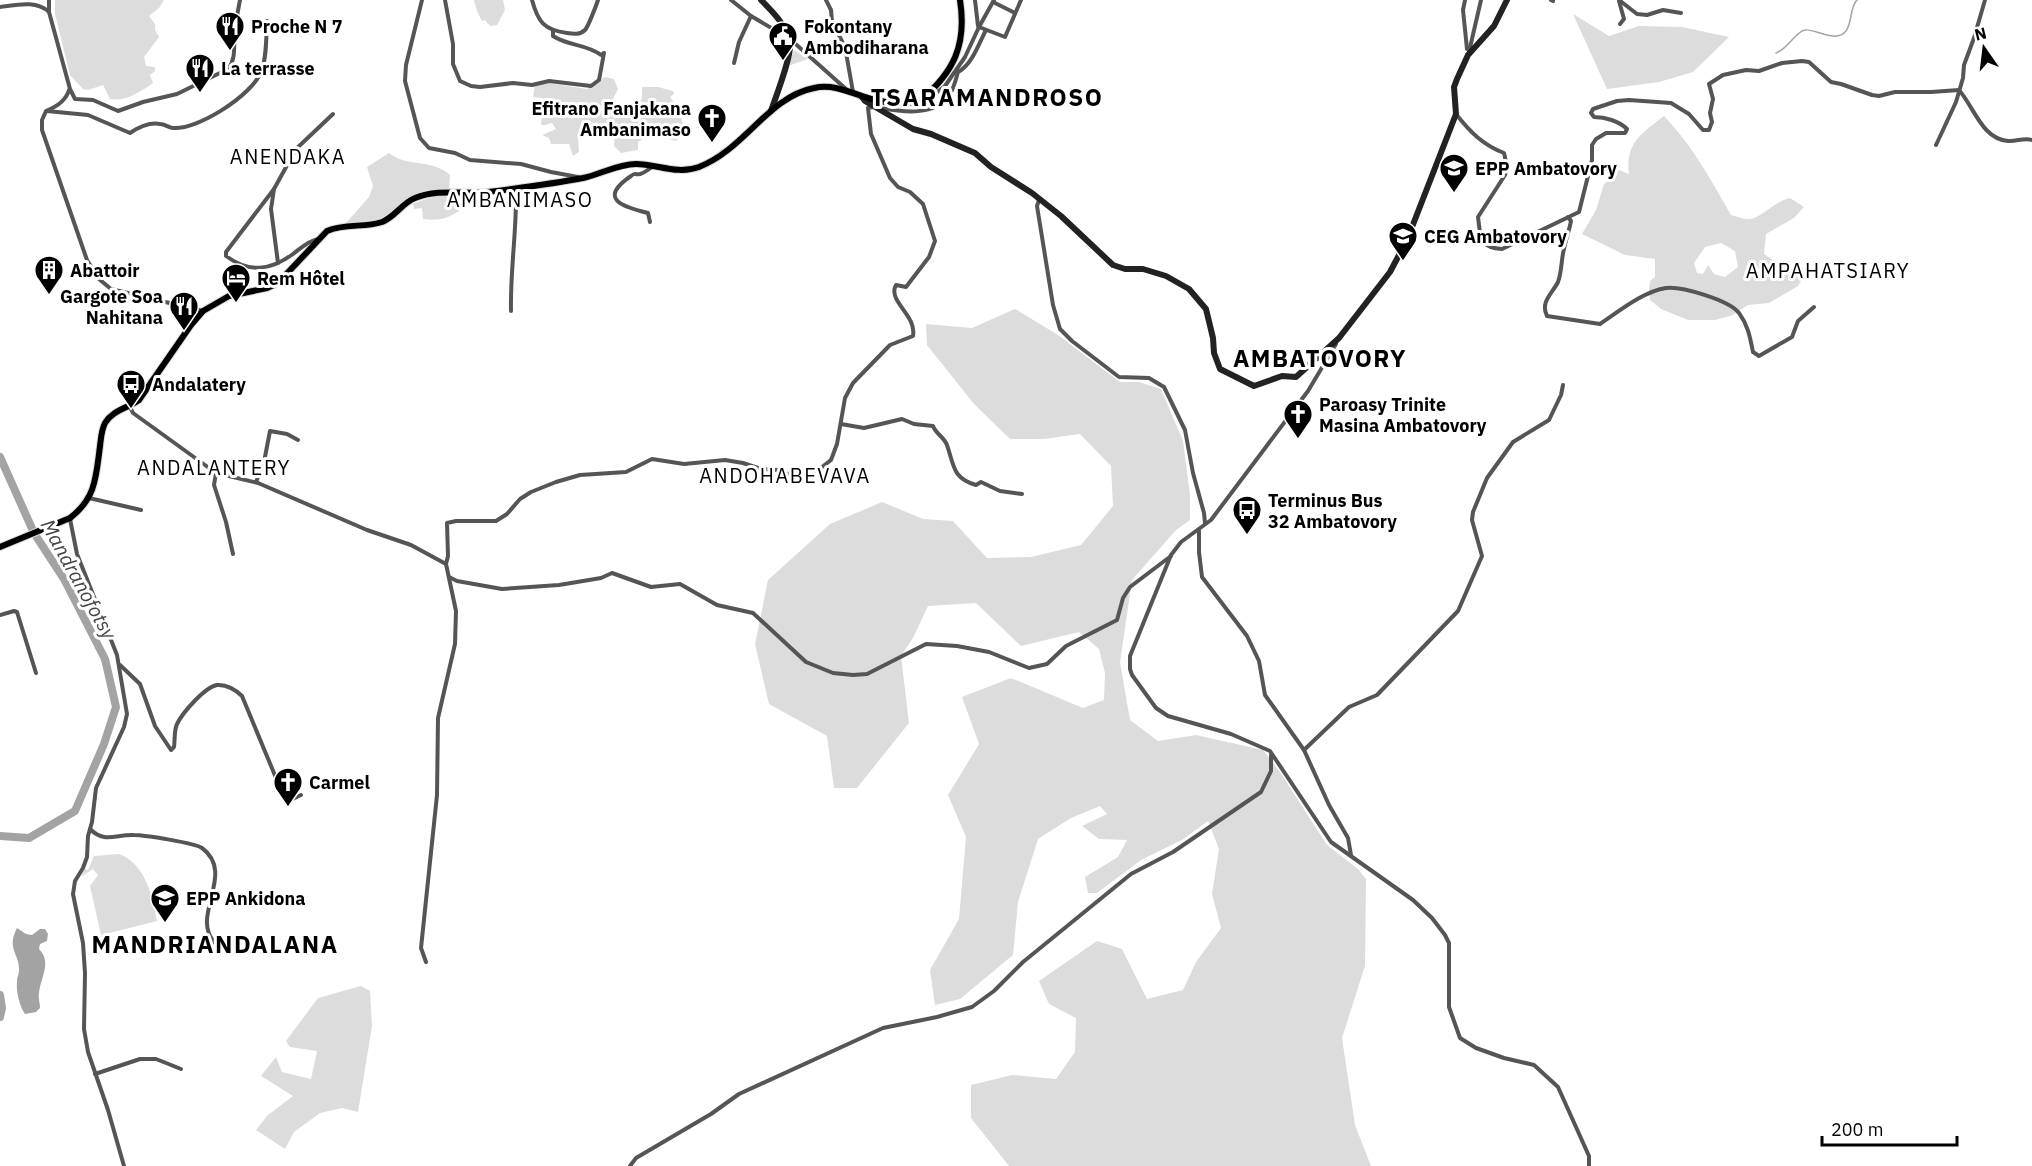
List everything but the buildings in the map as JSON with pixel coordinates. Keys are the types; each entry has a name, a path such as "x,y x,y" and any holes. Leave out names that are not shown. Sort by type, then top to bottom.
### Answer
{"main road":[{"path":"0,547 70,518 79,511 89,498 96,483 101,434 105,424 119,409 130,407 139,400 191,325 204,311 229,296 267,288 278,283 327,231 337,226 374,224 384,221 407,202 427,194 446,191 478,194 583,178 625,165 636,164 679,170 701,166 741,141 786,98 811,88 823,86 850,91 875,103 899,104 920,101 943,78 960,45 963,17 960,0"}],"street":[{"path":"49,0 70,89 75,99 93,100 118,111 177,94 224,72 232,65 240,0"},
{"path":"422,0 406,65 405,81 420,138 429,148 455,153 470,160 521,164 583,178"},
{"path":"446,0 453,44 453,64 460,81 471,86 513,83 532,85 549,81 586,87 595,84 602,70 604,53 601,55 596,51 564,42 553,36 553,31"},
{"path":"532,0 539,20 553,31 582,33 590,23 590,15 598,0"},
{"path":"731,0 751,16 790,39 850,91"},
{"path":"761,0 780,22 790,39 790,48 771,111"},
{"path":"826,0 831,10 832,22 845,47 850,91"},
{"path":"975,0 979,27"},
{"path":"979,27 1005,37 1020,0"},
{"path":"1465,0 1463,10 1468,55"},
{"path":"449,577 457,581 502,589 559,585 601,578 612,573 651,587 680,584 717,605 753,613 806,662 833,673 867,674 926,644 957,645 988,652 1029,668 1047,664 1066,646 1117,621 1123,598 1130,587 1171,555 1181,542 1211,520 1308,391 1339,338 1390,272 1407,240 1456,114 1454,87 1468,55 1481,0"},
{"path":"1468,55 1494,26 1507,0"},
{"path":"1619,0 1637,14 1647,15 1663,9 1681,13"},
{"path":"1619,0 1624,19 1620,24"},
{"path":"1936,145 1956,102 1964,78 1964,65 1985,0"},
{"path":"927,95 936,93 945,86 965,57 993,1 1015,13"},
{"path":"0,7 34,4 50,12"},
{"path":"734,63 739,42 751,16"},
{"path":"46,111 88,115 130,133 147,125 159,123 172,129 215,115 241,97 258,78 262,70 267,21"},
{"path":"875,103 905,113 924,111 939,105 950,95 958,72 970,60 986,30"},
{"path":"1456,114 1487,147 1504,153 1507,166 1506,175 1478,217 1483,243 1488,248 1502,249 1579,212 1592,160 1592,145 1596,139 1613,132 1625,133 1627,129 1603,117 1594,117 1591,113 1593,109 1617,101 1629,100 1671,103 1689,114 1703,130 1709,130 1712,122 1710,113 1713,99 1709,84 1723,75 1734,72 1759,71 1782,63 1802,61 1809,62 1831,82 1872,95 1959,90"},
{"path":"70,89 68,95 56,107 46,111 42,120 42,130 87,260 99,279 111,289 204,311"},
{"path":"1959,90 1980,123 1991,135 2007,141 2032,140"},
{"path":"875,103 913,129 931,134 975,153 991,167 1032,193 1082,234 1113,265 1125,269 1143,269 1166,276 1194,293 1206,309 1214,353 1220,369 1235,378 1254,386 1282,376 1296,377 1339,338"},
{"path":"426,962 421,948 437,795 438,718 454,644 456,611 446,564 448,556 447,523 496,521 507,514 520,499 556,482 580,475 626,472 652,459 684,464 725,460 808,478 831,460 837,444 845,398 853,383 890,345 913,336 914,329 910,318 894,297 893,290 896,285 906,287 929,258 935,241 923,204 910,192 898,187 890,178 876,146 871,134 868,108 875,103"},
{"path":"318,239 310,241 288,258 267,268 251,268 230,259 226,252 274,189 296,148 333,114"},
{"path":"650,222 648,213 623,207 615,198 618,186 632,174 643,173 652,167"},
{"path":"512,311 511,283 517,219 516,188"},
{"path":"274,189 271,209 278,263"},
{"path":"1039,200 1037,206 1048,275 1060,329 1119,377 1149,378 1164,387 1185,430 1205,523"},
{"path":"1568,217 1571,221 1560,274 1557,284 1544,304 1547,316 1600,324 1638,299 1657,291 1667,288 1699,292 1737,310 1749,331 1753,352 1759,356 1791,337 1798,321 1814,307"},
{"path":"1305,750 1349,707 1377,695 1458,611 1482,556 1472,520 1486,478 1513,441 1549,420 1561,395 1563,385"},
{"path":"130,407 133,413 216,473 256,482 367,530 411,545 446,564"},
{"path":"841,424 864,428 902,419 933,426 936,434 947,444 954,468 966,482 976,485 981,483 1000,491 1022,494"},
{"path":"256,482 264,462 270,431 287,434 298,440"},
{"path":"216,473 214,485 233,554"},
{"path":"89,498 141,510"},
{"path":"70,518 77,554 119,665 127,714 124,727 96,788 87,857 75,881 73,894 83,943 84,1029 88,1052 124,1166"},
{"path":"1199,530 1202,578 1247,636 1259,661 1266,695 1305,750 1329,805 1348,838 1351,856"},
{"path":"1171,555 1130,656 1132,675 1156,708 1168,716 1231,734 1270,751 1331,842 1413,900 1432,918 1449,943 1449,1007 1460,1038 1476,1048 1534,1065 1558,1087 1589,1156 1589,1166"},
{"path":"0,615 14,610 17,612 36,673"},
{"path":"119,665 140,684 155,726 171,750 174,747 177,725 189,707 203,693 213,686 220,685 236,690 242,696 286,802 301,795"},
{"path":"630,1166 636,1158 711,1114 739,1094 883,1028 972,1007 994,991 1023,962 1131,874 1173,852 1261,792 1271,771 1270,751"},
{"path":"90,829 97,836 107,838 134,835 200,846 214,864 216,875 206,922 209,936 215,943"},
{"path":"95,1074 140,1059 156,1059 181,1068"}],"shaded area":[{"path":"55,0 164,0 159,8 149,16 155,24 159,37 144,57 146,66 155,67 155,71 150,75 153,83 132,96 116,100 110,99 103,85 88,90 83,89 70,75 55,14"},
{"path":"474,0 503,0 505,10 497,25 490,26 485,20 482,21"},
{"path":"1573,14 1609,36 1639,26 1682,27 1729,37 1693,72 1659,82 1607,89"},
{"path":"794,50 808,59 788,66"},
{"path":"605,77 614,79 618,89 613,99 617,106 628,108 642,99 642,87 658,87 673,91 674,94 670,97 680,114 685,133 676,141 650,134 638,142 638,150 621,153 614,146 615,134 606,134 594,127 589,134 578,138 579,152 573,156 569,144 551,144 549,138 542,135 556,129 552,123 541,125 542,114 549,110 551,102 533,97 535,86 548,83 587,89"},
{"path":"1664,116 1700,163 1731,215 1746,219 1754,218 1790,198 1804,207 1794,218 1766,234 1764,254 1776,262 1807,271 1798,286 1769,303 1748,305 1733,315 1715,320 1688,320 1661,309 1650,300 1649,289 1650,281 1655,277 1655,259 1625,255 1582,234 1596,210 1604,184 1619,170 1629,174 1630,154 1637,140","holes":["1721,243 1735,251 1738,267 1725,277 1714,274 1708,265 1703,274 1697,273 1694,263 1705,247"]},
{"path":"389,153 396,158 435,166 443,170 450,175 449,190 425,192 390,217 371,223 346,223 369,197 373,186 367,167"},
{"path":"442,195 459,201 460,210 443,219 433,220 423,219 422,208 414,209 413,204"},
{"path":"1015,309 1058,335 1120,382 1139,382 1161,389 1183,441 1190,495 1190,520 1176,530 1132,580 1120,662 1130,720 1158,741 1196,735 1263,750 1280,772 1327,845 1358,869 1366,879 1365,966 1342,1038 1355,1125 1371,1166 1009,1166 971,1118 971,1085 1012,1075 1056,1079 1075,1052 1076,1018 1049,1004 1039,981 1097,941 1122,949 1147,999 1183,990 1196,962 1221,928 1212,894 1219,849 1208,821 1182,840 1141,860 1097,893 1088,893 1085,877 1118,857 1127,840 1099,839 1082,826 1107,814 1100,806 1071,818 1038,839 1018,902 1013,955 960,999 935,1005 930,970 959,919 966,837 948,795 979,744 962,697 1011,678 1083,708 1104,700 1105,673 1099,649 1079,632 1021,646 976,603 928,606 913,638 901,656 909,723 857,788 834,788 827,736 769,704 755,644 768,580 830,524 882,502 923,519 953,521 987,558 1031,557 1081,545 1113,506 1111,466 1080,434 1044,439 1010,439 974,404 927,345 926,324 972,328"},
{"path":"119,854 128,858 141,873 150,892 157,921 101,935 90,886 98,875 93,869 81,877 85,869 88,870 94,856"},
{"path":"17,928 32,935 40,929 45,929 48,934 47,941 40,944 39,949 45,959 45,970 39,995 40,1008 36,1012 25,1014 17,989 19,965 13,946"},
{"path":"361,986 370,991 372,1026 358,1112 342,1108 320,1113 294,1132 285,1149 256,1130 268,1115 293,1096 261,1076 276,1057 282,1072 311,1079 317,1051 290,1047 286,1041 318,998"}],"waterway":[{"path":"1776,53 1798,33 1805,30 1831,36 1842,35 1848,27 1857,0"},
{"name":"Mandranofotsy","path":"0,457 34,533 64,579 105,659 116,707 104,744 75,811 29,838 0,836"},
{"name":"Mandranofotsy","path":"0,995 2,1008 0,1017"}],"place":[{"name":"Proche N 7","path":"230,52"},
{"name":"Fokontany Ambodiharana","path":"783,62"},
{"name":"La terrasse","path":"200,94"},
{"name":"Efitrano Fanjakana Ambanimaso","path":"712,144"},
{"name":"EPP Ambatovory","path":"1454,194"},
{"name":"CEG Ambatovory","path":"1403,262"},
{"name":"Abattoir","path":"49,296"},
{"name":"Rem Hôtel","path":"236,304"},
{"name":"Gargote Soa Nahitana","path":"184,332"},
{"name":"Andalatery","path":"131,410"},
{"name":"Paroasy Trinite Masina Ambatovory","path":"1298,440"},
{"name":"Terminus Bus 32 Ambatovory","path":"1247,536"},
{"name":"Carmel","path":"288,808"},
{"name":"EPP Ankidona","path":"165,924"}],"district":[{"name":"TSARAMANDROSO","path":"987,97"},
{"name":"ANENDAKA","path":"288,156"},
{"name":"AMBANIMASO","path":"520,199"},
{"name":"AMPAHATSIARY","path":"1828,270"},
{"name":"AMBATOVORY","path":"1320,358"},
{"name":"ANDALANTERY","path":"214,467"},
{"name":"ANDOHABEVAVA","path":"785,475"},
{"name":"MANDRIANDALANA","path":"215,944"}]}
